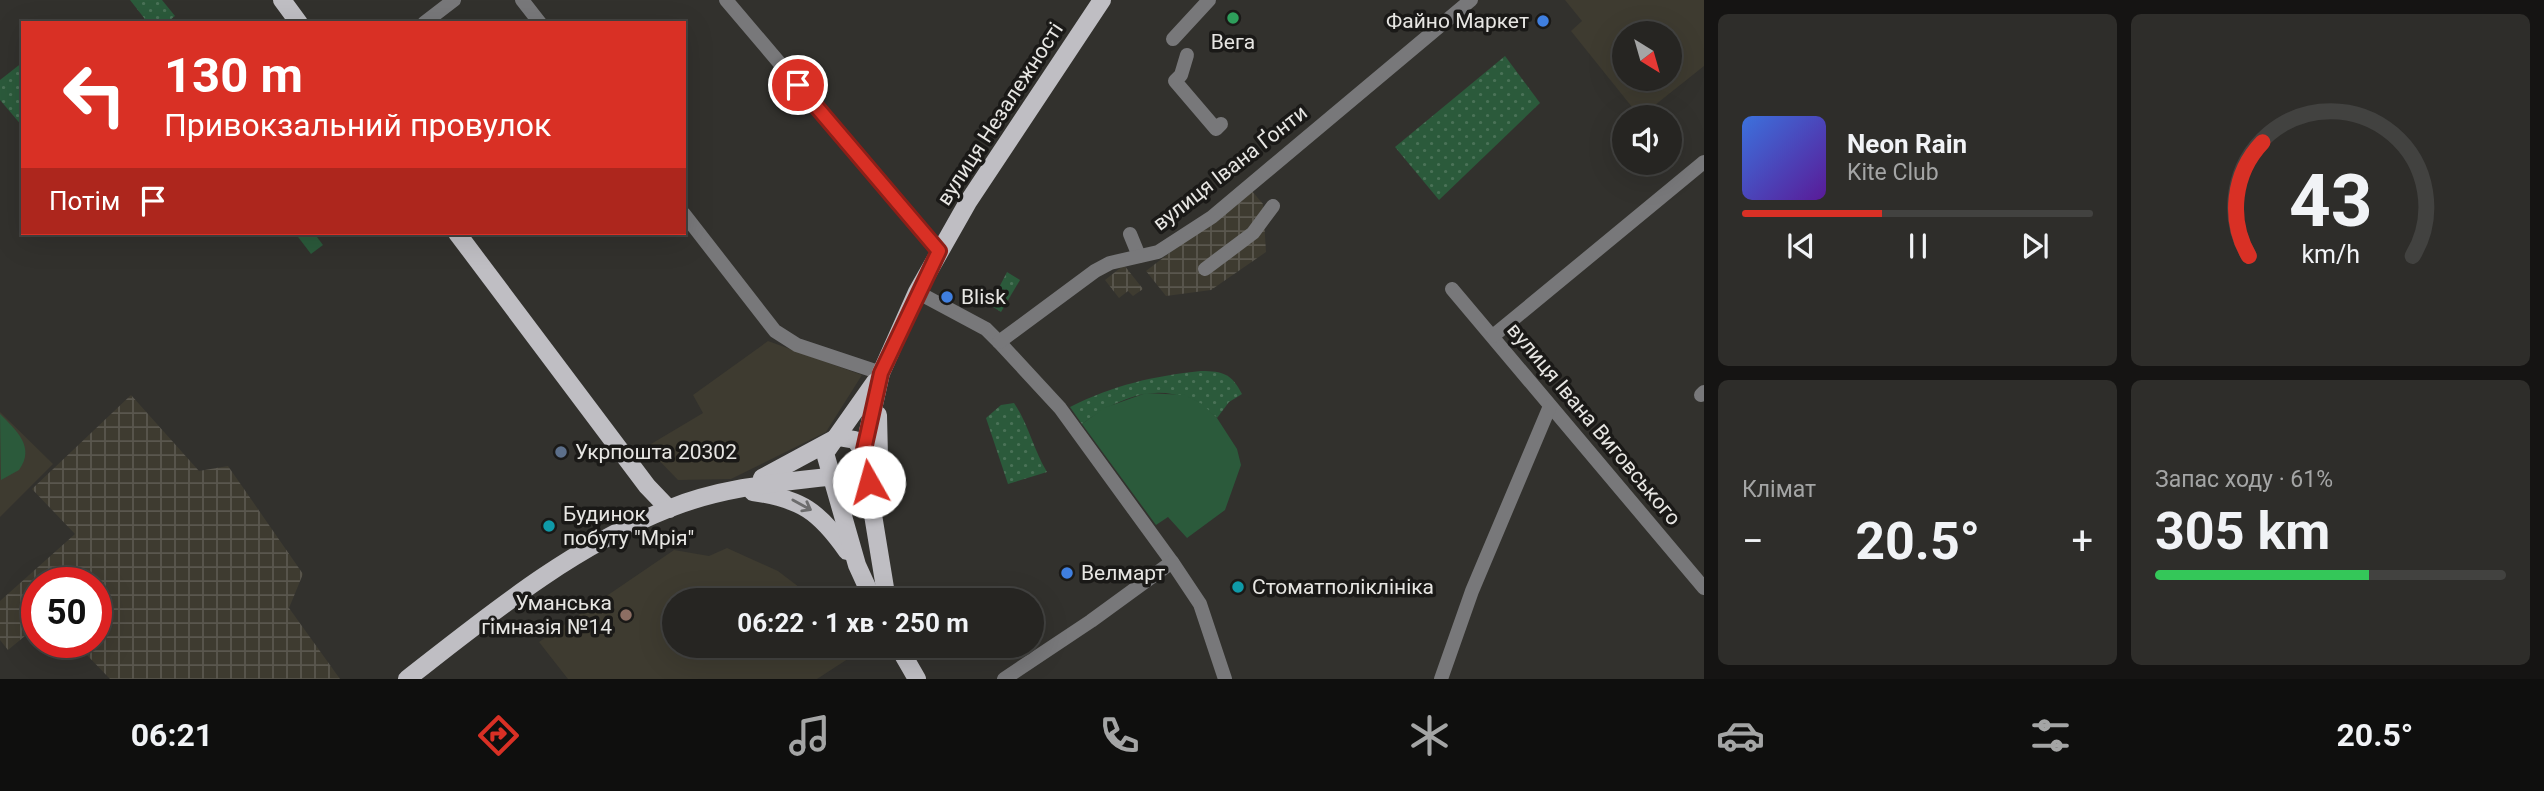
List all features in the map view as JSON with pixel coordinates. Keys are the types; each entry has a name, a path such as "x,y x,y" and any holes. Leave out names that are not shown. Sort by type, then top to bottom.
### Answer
{"main road":[{"path":"282,0 298,21"},
{"name":"вулиця Незалежності","path":"832,440 881,373 939,251 1095,3"},
{"path":"458,235 645,484 669,509"},
{"name":"вулиця Незалежності","path":"881,373 863,454 885,588"},
{"name":"вулиця Незалежності","path":"880,545 881,373"},
{"path":"407,679 542,576 669,509 736,490 859,468 863,454 852,438 832,440 798,461 736,490"},
{"path":"832,440 825,450 834,472 856,565"},
{"path":"736,490 780,496 810,509 829,527 856,565 867,588"},
{"path":"905,658 918,679"}],"street":[{"path":"427,21 454,0"},
{"path":"522,0 538,21"},
{"path":"726,0 939,251"},
{"path":"1173,39 1209,0"},
{"name":"вулиця Івана Ґонти","path":"999,342 1095,271 1111,263 1158,252 1212,217 1471,0"},
{"path":"1187,55 1181,75 1175,81 1216,129 1221,124"},
{"path":"1493,336 1704,162"},
{"path":"1205,269 1253,233 1273,206"},
{"path":"686,217 775,331 797,345 881,373"},
{"path":"1130,234 1139,256"},
{"name":"вулиця Івана Виговського","path":"1452,289 1704,588"},
{"path":"918,292 986,329 1060,408 1200,604 1224,679"},
{"path":"1441,679 1472,591 1550,406"},
{"path":"1004,679 1091,621 1172,562"},
{"path":"1692,574 1704,564"}],"shaded area":[{"path":"1565,0 1704,0 1704,66 1682,84 1682,21 1612,21 1612,82 1571,31 1582,21"},
{"path":"1619,91 1673,91 1655,105 1630,105"},
{"path":"1251,190 1263,204 1266,252 1211,290 1166,296 1146,271"},
{"path":"1124,265 1143,289 1133,296 1128,291 1119,298 1105,280"},
{"path":"768,341 862,375 826,432 731,479 678,480 646,447 703,413 693,395"},
{"path":"131,395 199,471 228,466 303,574 289,608 340,679 110,679 90,658 112,658 112,567 38,567 75,534 32,489"},
{"path":"0,412 53,464 0,517"},
{"name":"Уманська гімназія №14","path":"727,548 778,571 800,588 662,588 662,658 849,658 817,679 568,679 539,642 674,550 709,556"},
{"path":"21,582 21,639 8,650 0,640 0,601"}],"green space":[{"path":"130,0 162,0 175,16 169,21 146,21"},
{"path":"1505,56 1540,103 1439,200 1395,147"},
{"path":"21,64 21,125 0,100 0,80"},
{"path":"297,235 316,235 323,245 311,254"},
{"path":"1007,272 1020,280 1001,312 990,305"},
{"path":"1201,371 1226,375 1242,394 1229,402 1217,418 1200,405 1167,393 1150,393 1116,403 1082,424 1070,407 1134,383"},
{"path":"1146,393 1185,395 1202,404 1217,418 1237,449 1241,465 1225,510 1187,538 1168,517 1156,525 1082,424 1104,408"},
{"path":"1014,403 1047,472 1008,484 986,418 1001,405"},
{"path":"0,414 25,446 24,462 19,470 1,480"}],"place":[{"name":"Вега","path":"1233,18"},
{"name":"Файно Маркет","path":"1543,21"},
{"name":"Blisk","path":"947,297"},
{"name":"Укрпошта 20302","path":"561,452"},
{"name":"Будинок побуту \"Мрія\"","path":"549,526"},
{"name":"Велмарт","path":"1067,573"},
{"name":"Стоматполіклініка","path":"1238,587"},
{"name":"Уманська гімназія №14","path":"626,615"}],"route":[{"path":"798,85 939,251 881,373 863,454 869,482"}]}
